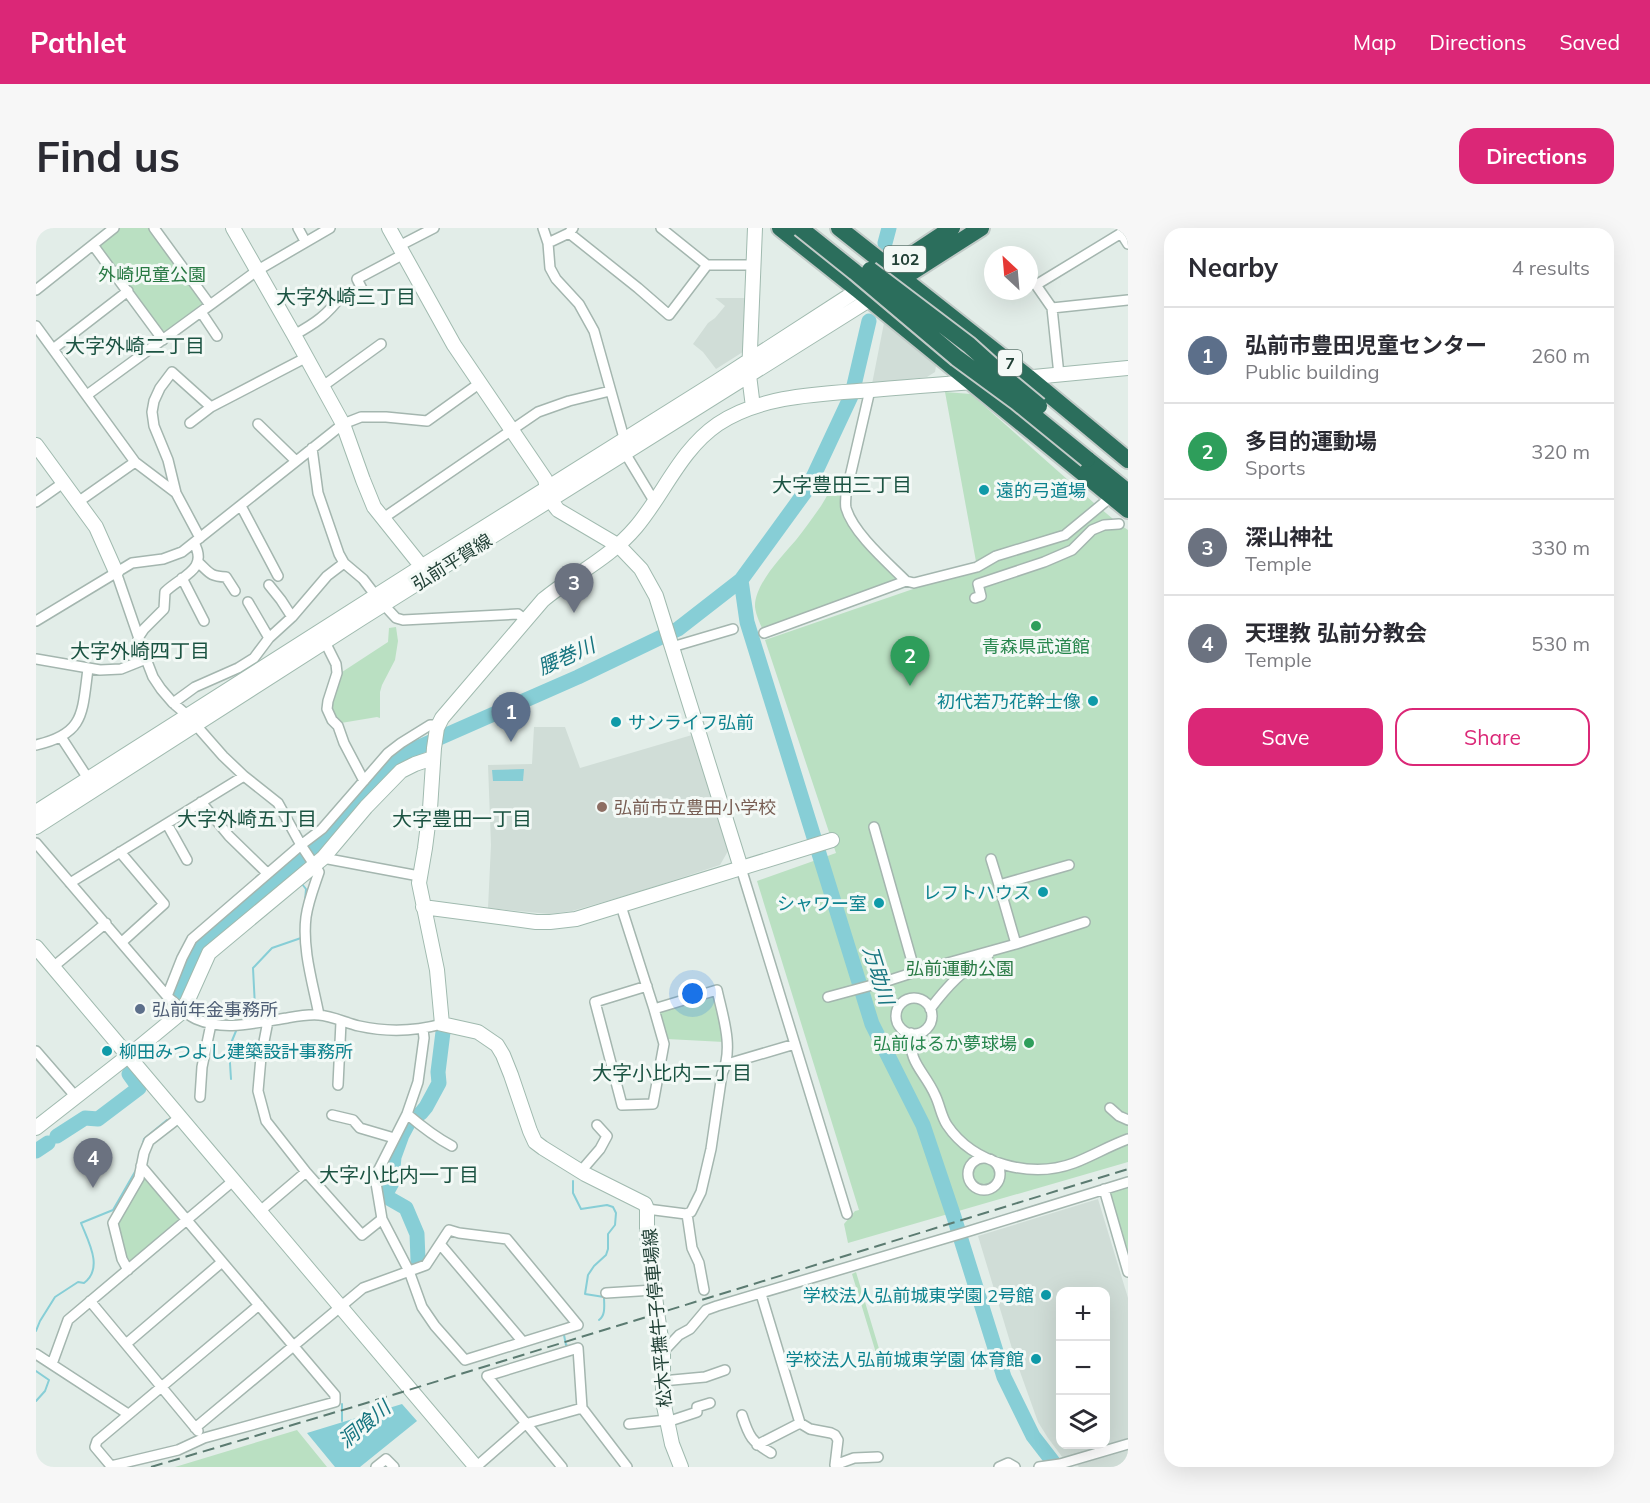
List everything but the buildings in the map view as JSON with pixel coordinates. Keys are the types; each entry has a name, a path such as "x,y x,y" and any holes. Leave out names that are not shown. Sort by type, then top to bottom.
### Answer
{"highway":[{"name":"7","path":"780,228 1128,510"},
{"name":"7","path":"800,228 957,358 1091,454 1128,477"},
{"name":"7","path":"818,228 860,263 969,345 1091,454 1128,492"},
{"name":"7","path":"839,228 1028,377 1128,460"},
{"name":"102","path":"897,273 952,228"},
{"name":"102","path":"864,295 897,273 981,228"}],"street":[{"path":"36,290 114,228"},
{"path":"154,228 210,305"},
{"path":"233,228 343,424 368,494 382,519 425,571"},
{"path":"298,228 305,241"},
{"path":"87,395 258,270 330,228"},
{"path":"389,228 454,345 545,479 549,494 558,510 619,546 641,569 650,583 665,624 847,1214"},
{"path":"365,295 357,279 434,228"},
{"path":"543,228 548,243 550,268 556,279 579,304 594,331 624,438 625,453 654,501"},
{"path":"660,228 707,265 753,265"},
{"path":"753,407 749,375 754,228"},
{"path":"548,243 571,231 669,315 707,265"},
{"path":"1059,375 1052,308 1036,285 1125,231 1128,244"},
{"path":"93,245 163,340"},
{"path":"53,349 128,291"},
{"path":"294,335 311,326 329,312 342,295"},
{"name":"弘前平賀線","path":"549,494 624,438 750,359 864,295"},
{"name":"弘前平賀線","path":"36,827 91,784 425,571 549,494 625,453 749,375 864,295"},
{"path":"1052,308 1128,300"},
{"path":"201,312 217,336"},
{"path":"36,326 135,462 176,493"},
{"path":"323,386 381,344"},
{"path":"190,423 211,407 307,357"},
{"path":"36,843 167,996 195,1019 211,1024 234,1026 319,1015 378,1029 423,1029 442,1024 437,970 418,883 425,848 438,727 442,718 543,600 559,586 619,546 637,526 682,459 702,436 718,424 753,407 783,399 1128,368"},
{"path":"138,638 164,609 165,592 195,569 198,562 197,540 176,493 168,460 154,426 152,412 154,400 172,372 211,407"},
{"path":"36,621 132,562 163,559 182,552 343,424 361,417 386,417 427,422 480,383"},
{"path":"382,519 538,412 610,391"},
{"path":"866,391 846,494 846,507 854,523 871,546 906,582"},
{"path":"258,423 296,461"},
{"path":"36,446 96,527 116,572 153,678 173,704 191,720 223,756 278,803 302,847 316,861 319,872 309,900 306,920 307,952 319,1015"},
{"path":"312,448 318,492 339,554 344,563 363,579 396,618 403,620 518,614 526,620"},
{"path":"78,502 135,462"},
{"path":"36,502 63,483"},
{"path":"764,633 906,582 914,583 977,567 996,556 1065,535 1111,497"},
{"path":"241,506 278,576"},
{"path":"975,598 981,596 978,585 1002,574 1072,550 1092,530 1104,525 1119,524"},
{"path":"198,562 209,574 226,577 235,591"},
{"path":"173,704 195,687 246,664 257,655 269,638 292,617 327,576 344,563"},
{"path":"183,578 204,621"},
{"path":"269,585 292,617"},
{"name":"弘前平賀線","path":"191,720 325,642 380,600"},
{"path":"248,602 269,638"},
{"path":"671,645 733,629"},
{"path":"325,642 336,664 337,673 327,710 338,726 344,743 364,781"},
{"path":"36,659 88,669 121,669 146,659"},
{"path":"36,745 52,742 71,732 78,721 88,669"},
{"path":"167,996 192,939 267,873 322,829 388,753 430,725 438,727"},
{"path":"61,737 91,784"},
{"path":"36,1128 183,1011 209,953 316,861 401,771 434,753"},
{"path":"70,883 244,776"},
{"name":"弘前平賀線","path":"36,812 91,784"},
{"path":"201,802 229,836 267,873"},
{"path":"166,824 187,860"},
{"path":"874,827 915,972"},
{"path":"423,907 536,922 576,919 828,841"},
{"path":"120,852 164,904 122,942"},
{"path":"991,859 1016,944"},
{"path":"316,861 419,876"},
{"path":"999,885 1069,865"},
{"path":"621,906 647,986 664,1044 653,1104 622,1106 595,1002 647,986"},
{"path":"828,998 1085,922"},
{"path":"53,967 105,923"},
{"path":"36,947 476,1467 525,1424 582,1408"},
{"path":"930,1009 962,972 999,948"},
{"path":"647,1209 680,1214 691,1212 701,1192 711,1149 722,1074 727,1064 727,1042 717,990 654,1009"},
{"path":"911,998 922,1000 930,1009 931,1020 920,1033 911,1033 903,1030 896,1020 897,1009 911,998"},
{"path":"268,1021 261,1057 258,1091 266,1121 306,1172 362,1235 382,1219"},
{"path":"338,1085 341,1022"},
{"path":"200,1097 202,1067 211,1024"},
{"name":"松木平撫牛子停車場線","path":"442,1024 478,1032 497,1045 512,1075 525,1119 535,1142 558,1159 645,1204 663,1352 663,1401 672,1444 681,1467"},
{"path":"195,1428 363,1288 409,1271 426,1265 449,1230 507,1239 578,1325 465,1360 435,1326 422,1307 409,1271 382,1219 375,1177 394,1138 410,1116 418,1082 424,1038 423,1029"},
{"path":"911,1033 911,1054 934,1092 945,1123 964,1144 993,1161 1026,1169 1057,1168 1073,1164 1128,1139"},
{"path":"727,1064 795,1044"},
{"path":"36,1051 76,1097"},
{"path":"1110,1108 1128,1120"},
{"path":"332,1114 353,1120 360,1128 394,1138"},
{"path":"410,1116 438,1139 452,1146"},
{"path":"128,1270 122,1259 113,1223 139,1178 149,1141 180,1117"},
{"path":"581,1171 600,1149 607,1136 597,1125"},
{"path":"141,1166 259,1305 293,1346 335,1395 335,1402 204,1438 178,1450 111,1466 96,1447 97,1441 259,1305"},
{"path":"259,1212 306,1172"},
{"path":"52,1364 68,1320 233,1181"},
{"path":"663,1352 679,1335 690,1329 706,1310 1128,1182"},
{"path":"1104,1189 1128,1272"},
{"path":"687,1214 692,1248 699,1263 704,1290"},
{"path":"440,1244 523,1342"},
{"path":"126,1344 222,1262"},
{"path":"606,1293 654,1290"},
{"path":"761,1294 800,1423 810,1429 835,1435 838,1440 836,1466 854,1458 878,1457"},
{"path":"90,1301 204,1438"},
{"path":"562,1467 487,1376 578,1348 582,1408 627,1467"},
{"path":"36,1354 128,1414"},
{"path":"663,1382 705,1377 725,1370"},
{"path":"629,1424 667,1421 697,1412 697,1407 710,1403"},
{"path":"742,1415 747,1433 757,1445 771,1454"},
{"path":"757,1445 800,1423"},
{"path":"1041,1466 1060,1464 1128,1444"},
{"path":"376,1467 386,1459 394,1467"},
{"path":"999,1467 1008,1463 1014,1467"}],"shaded area":[{"path":"715,298 748,298 746,350 716,369 703,352 693,344 708,323 725,306"},
{"path":"884,323 935,363 935,372 927,377 872,384"},
{"name":"弘前市立豊田小学校","path":"534,727 565,727 580,768 692,735 728,851 720,865 572,911 549,914 488,908 491,845 488,765 532,764"},
{"path":"1098,1199 1128,1298 1128,1438 1110,1444 1110,1287 1056,1287 1056,1449 1038,1422 1014,1355 978,1236"},
{"path":"1056,1449 1092,1449 1063,1458"},
{"path":"1128,1449 1128,1467 1079,1467 1077,1465"}],"green space":[{"name":"外崎児童公園","path":"120,228 150,228 205,304 164,334 98,244"},
{"name":"弘前運動公園","path":"945,392 971,394 1094,503 1128,530 1128,1162 848,1243 844,1224 855,1211 859,1210 757,881 836,853 765,640 977,567"},
{"path":"844,477 848,486 846,494 854,523 906,581 764,633 755,607 756,598 764,580 821,506 837,478"},
{"path":"396,627 398,641 395,660 380,692 380,718 341,723 331,713 331,701 339,674 388,642 389,628"},
{"path":"715,993 724,1042 667,1039 658,1010"},
{"path":"148,1179 180,1218 180,1221 131,1262 127,1261 116,1223 141,1180"},
{"path":"1128,1186 1128,1271 1109,1192"},
{"path":"856,1272 880,1352 876,1353 852,1274"},
{"path":"297,1430 327,1467 175,1467"}],"water":[{"path":"524,769 523,781 493,781 492,770"},
{"path":"402,1404 417,1421 360,1467 335,1467 307,1433"}],"waterway":[{"name":"腰巻川","path":"885,243 889,228"},
{"name":"腰巻川","path":"178,992 198,946 331,832 374,781 403,754 578,677 678,629 741,580 808,488 852,394 869,321"},
{"name":"万助川","path":"741,580 747,622 872,1024 923,1125 1004,1377 1033,1436 1057,1467"},
{"path":"290,867 295,874"},
{"path":"302,884 306,889 305,901"},
{"path":"248,1018 255,1007 253,968 272,948 301,938"},
{"path":"231,1079 229,1048 236,1031"},
{"name":"洞喰川","path":"418,1260 417,1234 406,1208 385,1196 384,1193 394,1179 394,1157 402,1135 410,1120 426,1107 439,1083 438,1072 443,1032"},
{"name":"腰巻川","path":"57,1136 85,1118 98,1119 139,1088 129,1074"},
{"path":"142,1147 144,1139 167,1120"},
{"name":"腰巻川","path":"36,1151 48,1143"},
{"path":"36,1331 55,1297 78,1282 84,1283 93,1270 93,1254 81,1223 113,1210 136,1170"},
{"path":"573,1181 573,1193 581,1209 607,1205 613,1207 616,1213 615,1225 608,1234 606,1255 588,1275 585,1294 604,1297 604,1313 599,1320"},
{"path":"564,1335 566,1345 570,1347"},
{"path":"36,1371 49,1380 45,1391 36,1401"},
{"path":"342,1404 342,1421"}],"railway":[{"path":"151,1467 1128,1169"}],"place":[{"name":"遠的弓道場","path":"984,490"},
{"name":"深山神社","path":"574,613"},
{"name":"青森県武道館","path":"1036,626"},
{"name":"多目的運動場","path":"910,686"},
{"name":"初代若乃花幹士像","path":"1093,701"},
{"name":"サンライフ弘前","path":"616,722"},
{"name":"弘前市豊田児童センター","path":"511,742"},
{"name":"弘前市立豊田小学校","path":"602,807"},
{"name":"レフトハウス","path":"1043,892"},
{"name":"シャワー室","path":"879,903"},
{"name":"弘前年金事務所","path":"140,1009"},
{"name":"弘前はるか夢球場","path":"1029,1043"},
{"name":"柳田みつよし建築設計事務所","path":"107,1051"},
{"name":"天理教 弘前分教会","path":"93,1188"},
{"name":"学校法人弘前城東学園 2号館","path":"1046,1295"},
{"name":"学校法人弘前城東学園 体育館","path":"1036,1359"}],"district":[{"name":"大字外崎三丁目","path":"346,296"},
{"name":"大字外崎二丁目","path":"135,345"},
{"name":"大字豊田三丁目","path":"842,484"},
{"name":"大字外崎四丁目","path":"140,650"},
{"name":"大字外崎五丁目","path":"247,818"},
{"name":"大字豊田一丁目","path":"462,818"},
{"name":"大字小比内二丁目","path":"672,1072"},
{"name":"大字小比内一丁目","path":"399,1174"}]}
